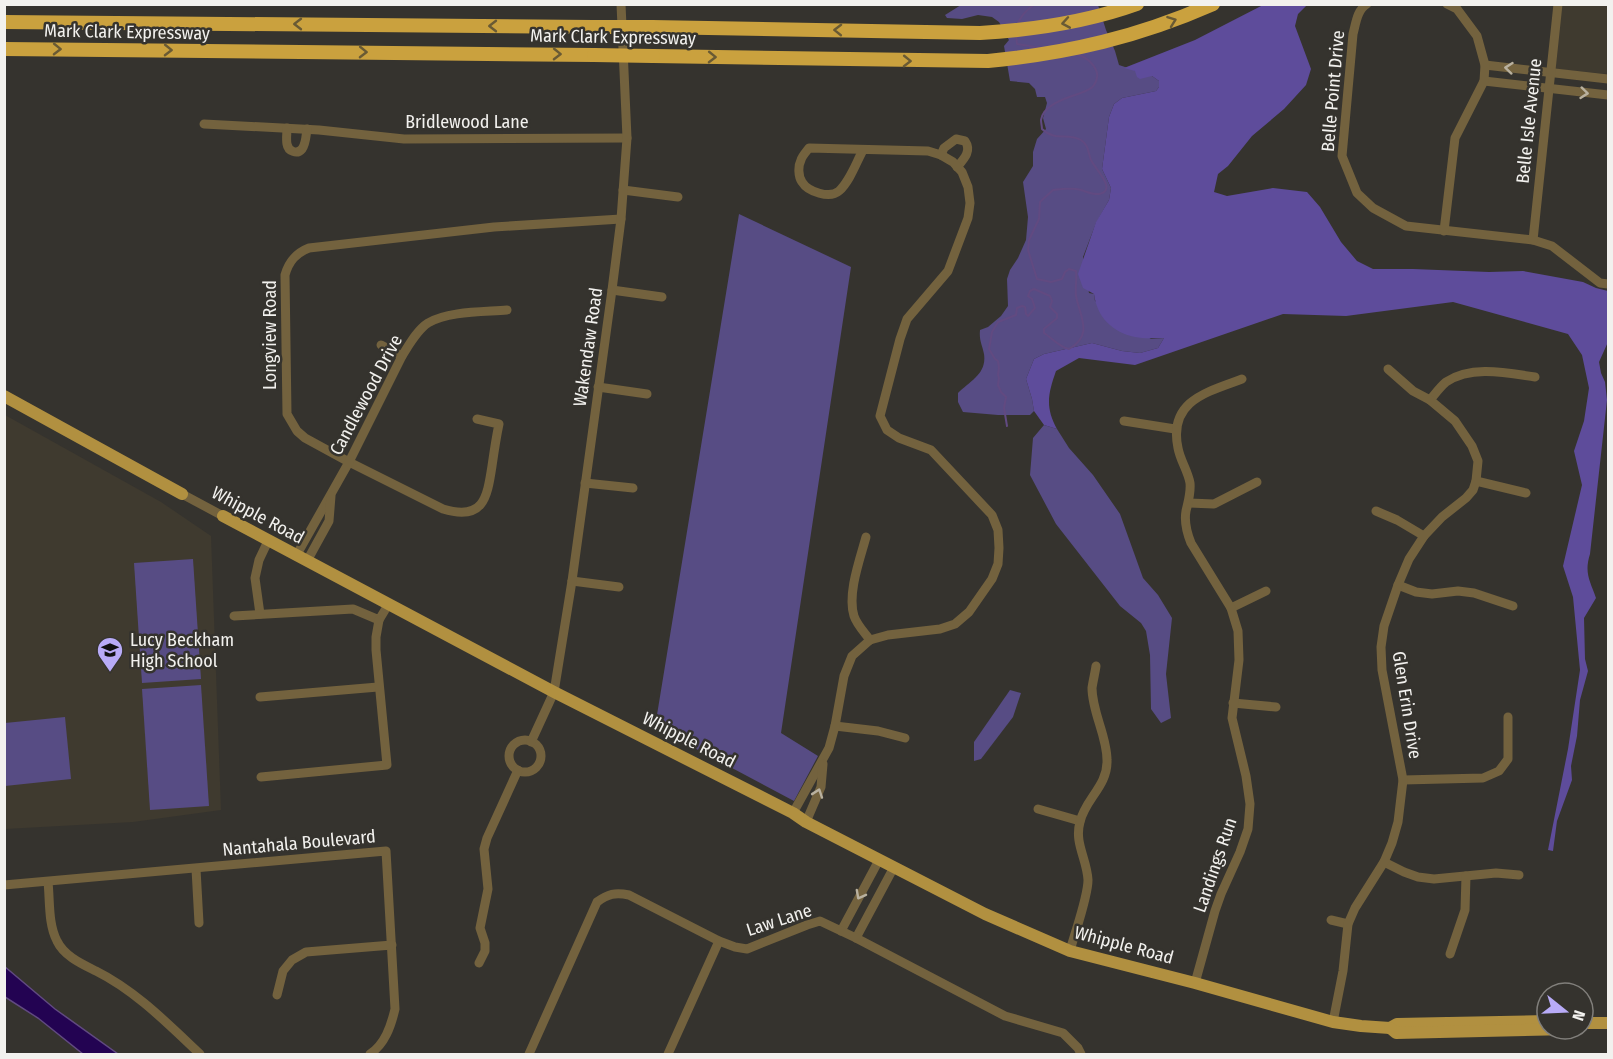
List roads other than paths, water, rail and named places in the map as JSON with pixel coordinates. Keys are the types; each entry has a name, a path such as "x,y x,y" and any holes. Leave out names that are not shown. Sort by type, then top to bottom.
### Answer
{"highway":[{"name":"Mark Clark Expressway","path":"4,20 65,23 652,27 980,33 1007,32 1066,23 1137,4"},
{"name":"Mark Clark Expressway","path":"4,49 988,61 1082,47 1130,36 1213,4"}],"main road":[{"name":"Whipple Road","path":"4,396 182,494"},
{"name":"Whipple Road","path":"223,516 388,605 793,813 879,860 985,914 1070,951 1333,1022 1390,1028 1398,1024 1535,1021"},
{"name":"Whipple Road","path":"1390,1028 1396,1033 1535,1030"}],"street":[{"name":"Wakendaw Road","path":"531,742 554,692 572,582 621,219 627,138 621,4"},
{"name":"Belle Point Drive","path":"1367,4 1357,16 1353,34 1342,156 1357,192 1373,208 1406,226 1533,240 1552,246 1599,283 1608,284"},
{"path":"1444,231 1455,138 1484,81 1485,65 1477,36 1457,9 1447,4"},
{"name":"Belle Isle Avenue","path":"1533,240 1558,4"},
{"path":"1485,65 1608,79"},
{"path":"1484,81 1608,96"},
{"name":"Bridlewood Lane","path":"204,124 307,129 404,139 627,138"},
{"path":"287,128 287,144 296,152 301,151 304,147 307,129"},
{"path":"941,155 944,148 956,139 965,141 968,151 957,167"},
{"path":"793,813 830,748 844,676 852,656 870,640 888,635 940,629 955,624 969,612 992,579 998,564 998,530 992,515 931,450 899,438 887,430 880,416 900,339 908,319 948,271 968,218 970,203 968,187 962,172 953,162 928,151 809,148 801,159 798,171 802,183 811,189 829,195 838,192 863,150"},
{"path":"623,190 678,197"},
{"name":"Longview Road","path":"477,419 499,424 488,492 482,505 470,512 457,513 443,509 305,438 297,431 287,414 285,275 288,265 299,252 309,248 494,227 621,219"},
{"path":"612,290 662,297"},
{"name":"Candlewood Drive","path":"301,559 331,493 411,342 427,324 445,316 507,310"},
{"path":"381,345 402,356"},
{"path":"1388,369 1413,391 1430,400 1455,421 1472,446 1478,461 1476,481 1526,493"},
{"path":"1430,400 1446,382 1467,374 1492,371 1535,377"},
{"path":"1124,422 1175,429 1186,406 1195,399 1204,393 1242,379"},
{"path":"598,387 647,394"},
{"name":"Landings Run","path":"1175,429 1178,450 1190,485 1185,520 1187,532 1191,543 1231,608 1238,631 1240,646 1232,718 1246,776 1250,804 1248,829 1215,911 1195,983"},
{"name":"Glen Erin Drive","path":"1333,1022 1344,971 1348,924 1355,908 1384,862 1398,822 1403,780 1382,670 1381,647 1384,626 1409,559 1424,536 1442,517 1466,498 1473,490 1476,481"},
{"path":"1189,503 1214,504 1257,482"},
{"path":"585,483 633,488"},
{"name":"Whipple Road","path":"182,494 223,516"},
{"path":"1376,511 1424,536"},
{"path":"866,537 852,597 855,617 870,640"},
{"path":"260,614 255,578 259,560 268,541"},
{"path":"572,582 619,587"},
{"path":"1398,585 1416,592 1432,594 1458,591 1474,593 1513,606"},
{"path":"1231,608 1266,591"},
{"path":"261,777 387,765 378,687 376,637 379,620 388,605"},
{"path":"234,616 353,609 379,620"},
{"path":"1070,951 1088,883 1087,870 1077,838 1080,821 1098,790 1108,763 1107,748 1093,697 1092,687 1096,666"},
{"path":"260,697 378,687"},
{"path":"1233,703 1276,707"},
{"path":"1403,780 1483,778 1499,771 1508,759 1508,717"},
{"path":"836,726 878,731 905,738"},
{"path":"520,740 531,742 535,744 540,753 539,763 527,771 518,770 510,762 509,752 520,740"},
{"path":"806,822 821,787 823,762"},
{"path":"479,963 485,951 480,927 488,889 484,849 518,770"},
{"path":"1038,809 1080,821"},
{"name":"Nantahala Boulevard","path":"4,885 386,851 395,1009 383,1041 370,1054"},
{"path":"842,931 879,860"},
{"path":"1384,862 1418,877 1434,879 1496,873 1519,875"},
{"path":"856,938 894,867"},
{"path":"196,869 199,923"},
{"path":"1450,954 1465,910 1466,876"},
{"path":"48,882 52,931 58,943 74,960 113,980 139,999 200,1054"},
{"name":"Law Lane","path":"529,1054 597,902 616,893 629,895 719,941 747,949 820,921 1005,1016 1063,1033 1082,1054"},
{"path":"1331,920 1348,924"},
{"path":"668,1054 719,941"},
{"path":"277,995 283,971 292,960 306,952 392,945"}],"waterway":[{"path":"1017,26 1024,14 1035,4"},
{"path":"1016,34 1017,44 1041,48"},
{"path":"1007,426 1004,408 1006,397 998,385 998,361 989,349 992,332 998,322 1016,315 1017,308 1022,306 1025,307 1028,316 1035,308 1032,299 1028,296 1034,289 1050,296 1052,301 1050,307 1057,314 1057,318 1044,329 1044,333 1069,349 1077,344 1083,332 1076,296 1076,271 1069,269 1062,279 1051,282 1037,279 1028,250 1029,240 1039,219 1040,202 1053,190 1076,189 1099,194 1106,188 1104,179 1091,160 1084,142 1076,138 1052,135 1042,129 1041,120 1050,106 1089,90 1097,80 1096,70 1090,61 1076,54"}],"place":[{"name":"Lucy Beckham High School","path":"110,673"}]}
